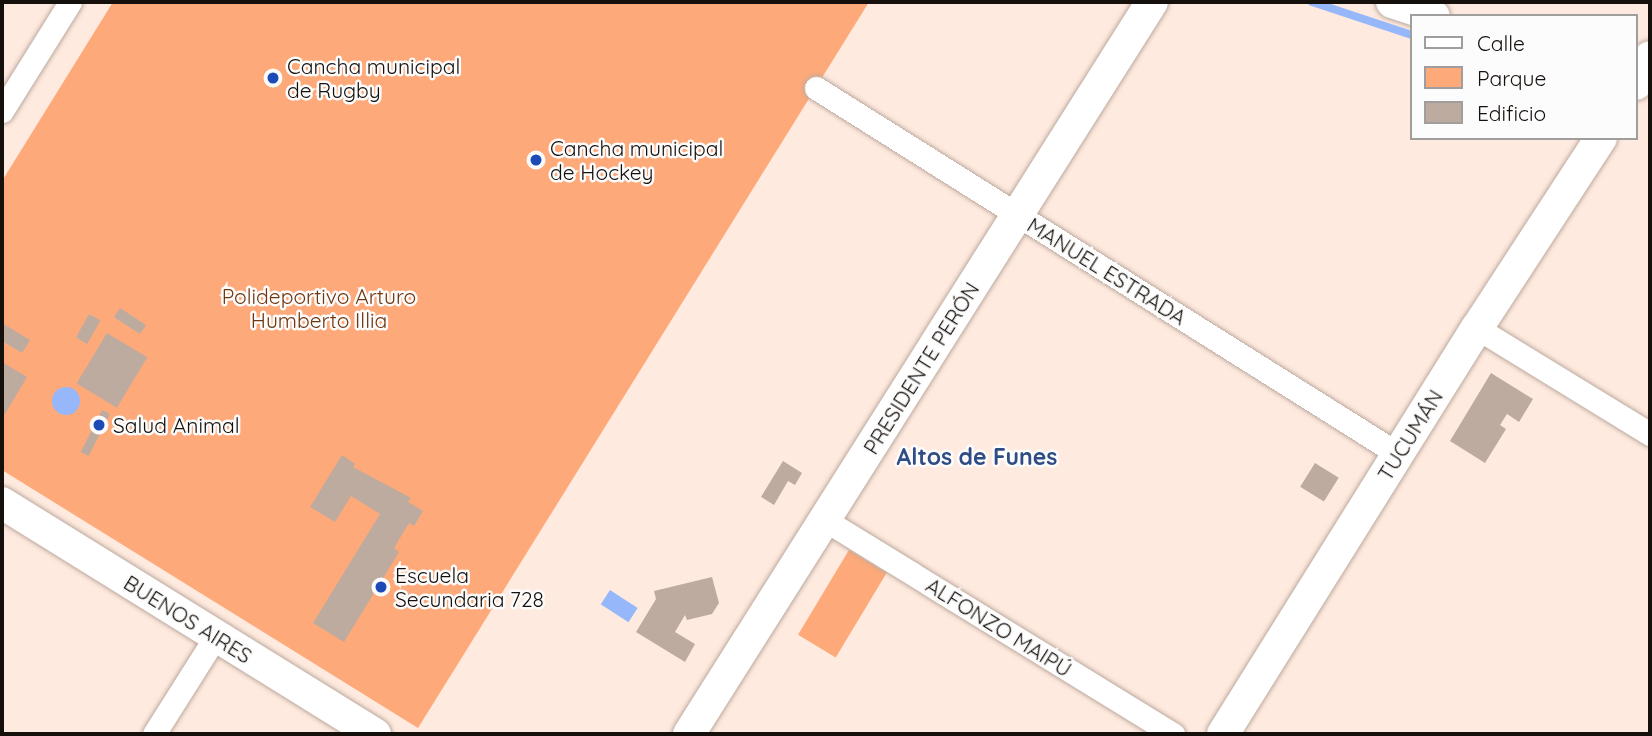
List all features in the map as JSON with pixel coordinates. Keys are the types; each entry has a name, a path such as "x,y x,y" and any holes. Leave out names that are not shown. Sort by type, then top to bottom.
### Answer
{"street":[{"path":"2,111 69,2"},
{"name":"PRESIDENTE PERÓN","path":"690,734 1152,2"},
{"path":"1392,2 1428,14"},
{"name":"MANUEL ESTRADA","path":"816,88 1398,454"},
{"name":"TUCUMÁN","path":"1223,734 1477,328 1600,140"},
{"path":"1477,328 1650,434"},
{"name":"BUENOS AIRES","path":"2,503 375,734"},
{"name":"ALFONZO MAIPÚ","path":"825,520 1173,734"},
{"path":"154,734 216,636"}],"green space":[{"name":"Polideportivo Arturo Humberto Illia","path":"113,2 869,2 418,728 2,470 2,181"},
{"path":"849,550 887,573 836,658 798,635"}],"water":[{"path":"66,387 76,391 80,401 76,411 66,415 56,411 52,401 56,391"},
{"path":"610,590 638,608 628,622 601,604"}],"building":[{"path":"120,308 146,325 140,334 114,317"},
{"path":"89,314 100,320 87,344 76,338"},
{"path":"2,323 30,340 22,353 2,341"},
{"path":"107,333 147,357 117,408 77,384"},
{"path":"2,362 27,377 2,419"},
{"path":"1491,373 1533,399 1519,422 1507,414 1500,425 1506,429 1485,463 1450,441"},
{"name":"Salud Animal","path":"102,410 110,414 89,456 81,452"},
{"path":"342,455 355,464 353,467 411,498 408,502 423,511 414,526 409,523 394,548 399,552 344,642 313,623 380,514 351,496 335,522 310,507"},
{"path":"783,461 802,473 795,485 788,481 774,505 761,497"},
{"path":"1315,463 1339,478 1324,502 1300,487"},
{"path":"712,577 719,603 712,614 687,620 685,615 675,632 695,644 685,662 636,632 656,599 654,591"}],"waterway":[{"path":"1312,2 1410,34"}],"place":[{"name":"Cancha municipal de Rugby","path":"273,78"},
{"name":"Cancha municipal de Hockey","path":"536,160"},
{"name":"Salud Animal","path":"99,425"},
{"name":"Escuela Secundaria 728","path":"381,587"}],"district":[{"name":"Altos de Funes","path":"977,457"}]}
